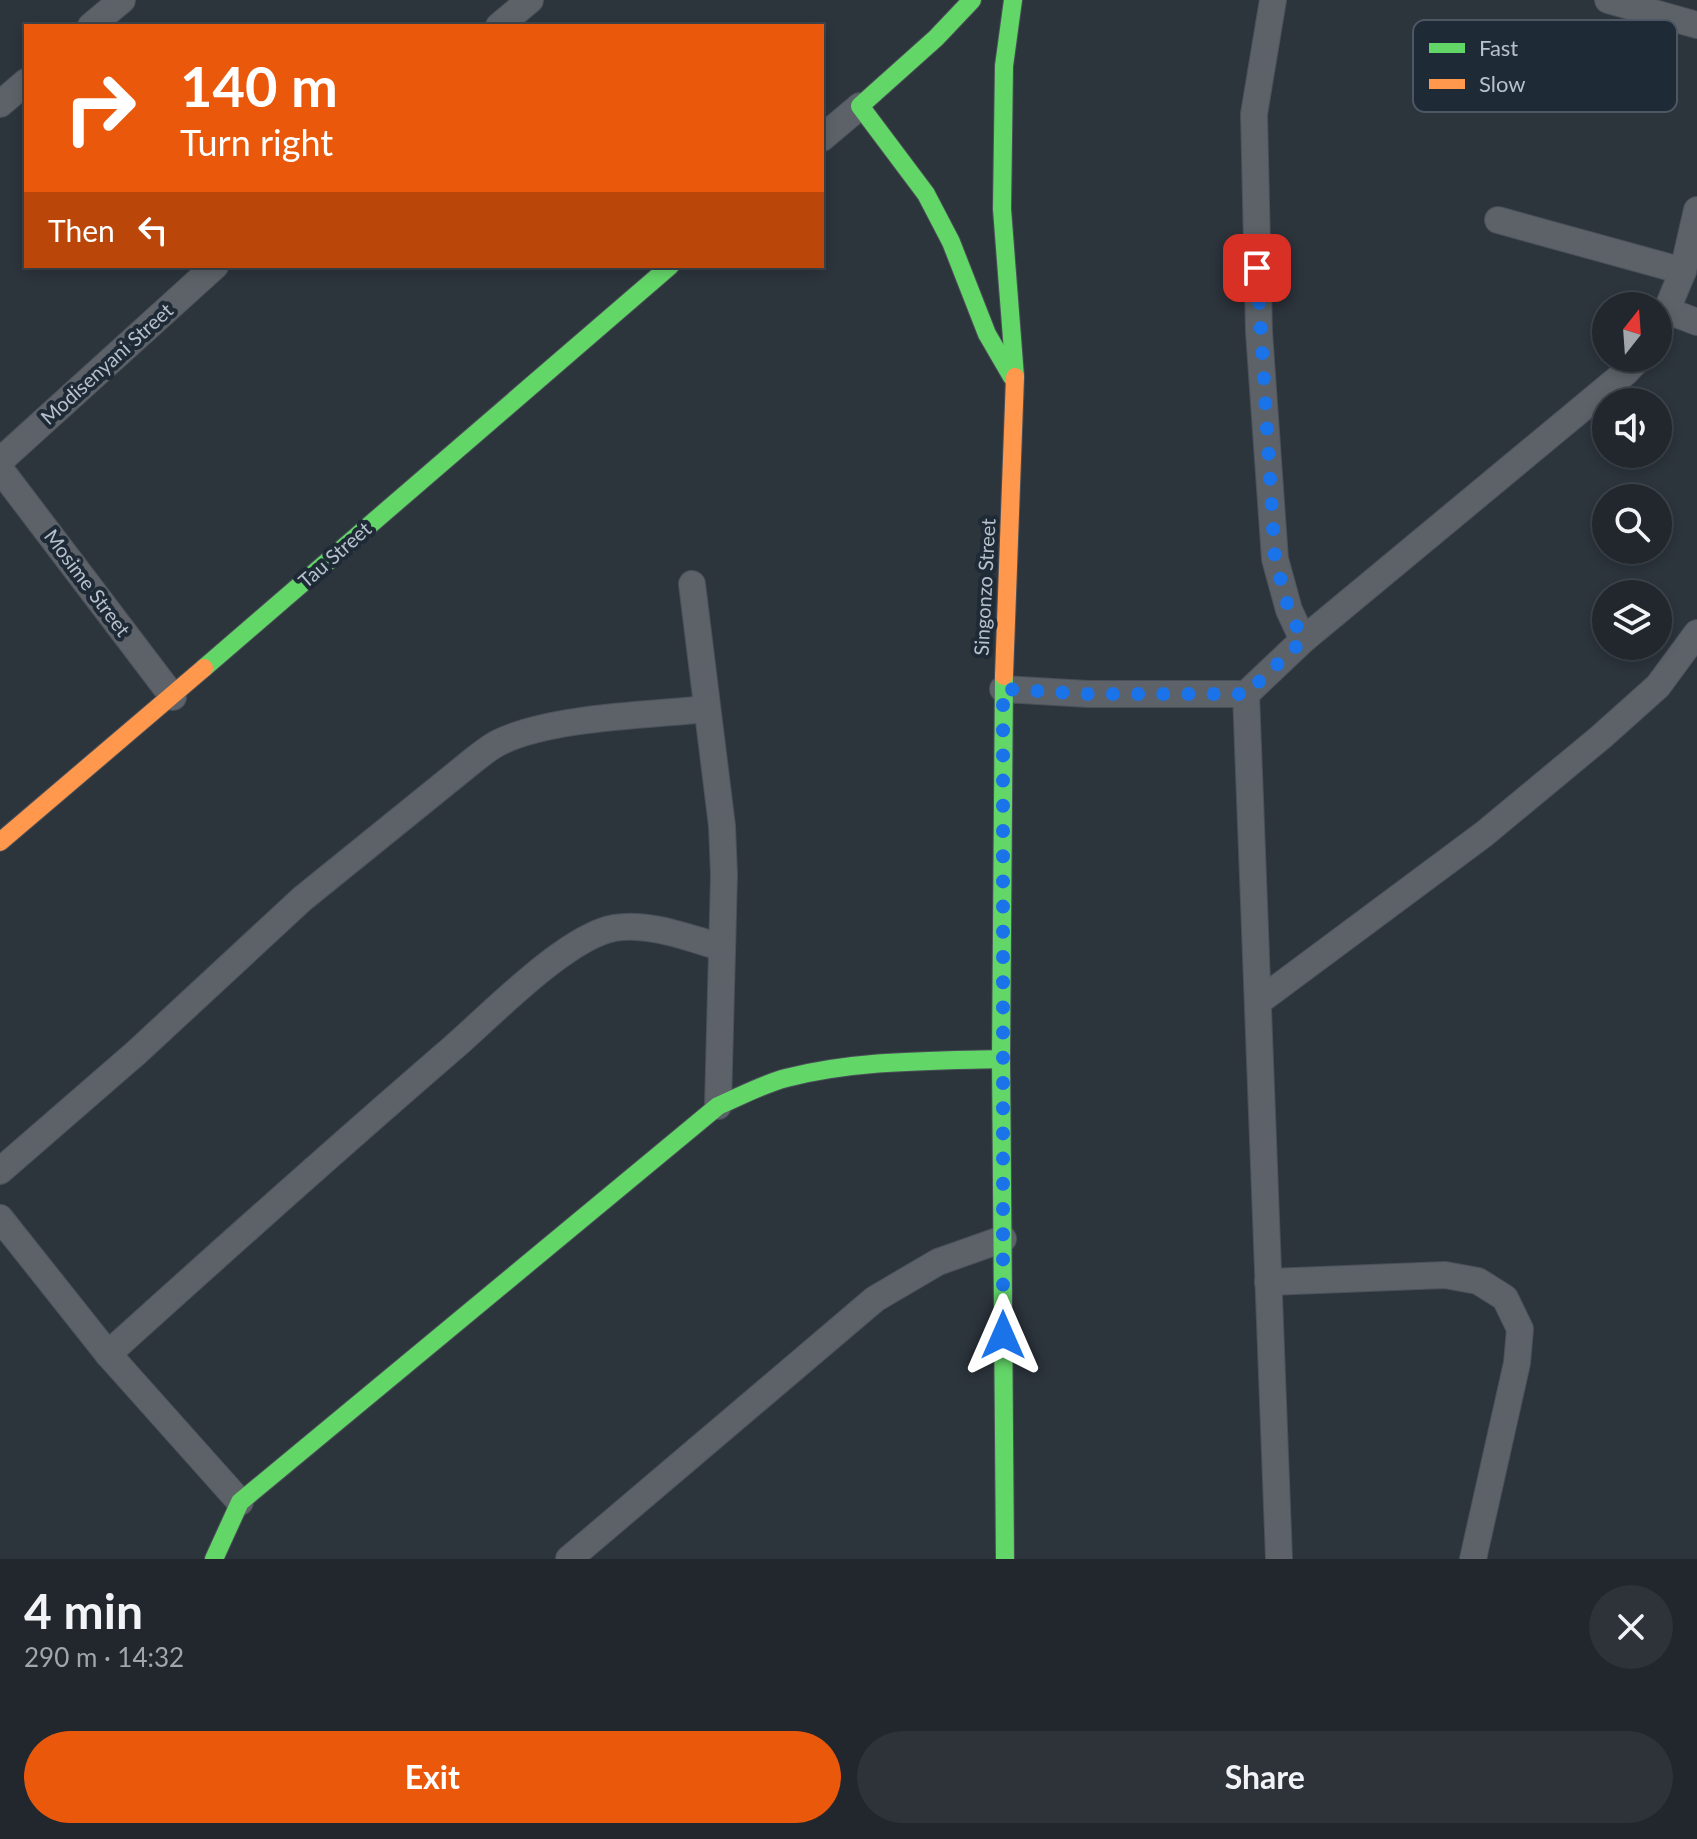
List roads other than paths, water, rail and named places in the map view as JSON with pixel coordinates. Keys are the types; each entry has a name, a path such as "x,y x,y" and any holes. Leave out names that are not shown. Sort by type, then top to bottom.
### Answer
{"street":[{"path":"93,24 122,0"},
{"path":"501,24 530,0"},
{"path":"824,136 936,38 972,0"},
{"name":"Singonzo Street","path":"1005,1559 1001,1059 1003,689 1016,385 1002,195 1004,66 1013,0"},
{"path":"1273,0 1254,114 1259,332 1275,559 1289,610 1303,640"},
{"path":"1608,0 1697,25"},
{"path":"0,104 24,84"},
{"path":"860,106 926,194 951,242 987,334 1016,385"},
{"path":"1672,298 1683,271 1697,210"},
{"path":"1498,220 1683,271"},
{"name":"Modisenyani Street","path":"0,461 213,268"},
{"name":"Tau Street","path":"0,842 173,697 668,268"},
{"path":"1672,321 1697,322"},
{"path":"1003,689 1088,694 1246,694 1303,640 1624,372"},
{"name":"Mosime Street","path":"0,469 173,697"},
{"path":"692,584 722,826 724,875 718,1106"},
{"path":"1258,1002 1484,834 1601,737 1658,686 1697,633"},
{"path":"1246,694 1279,1559"},
{"path":"0,1171 137,1052 302,899 499,742 528,731 561,725 707,709"},
{"path":"108,1354 467,1036 552,963 586,939 614,928 650,928 721,947"},
{"path":"214,1559 240,1502 718,1106 782,1079 810,1072 852,1066 1001,1059"},
{"path":"0,1218 108,1354 240,1502"},
{"path":"569,1559 875,1299 938,1262 1003,1239"},
{"path":"1268,1282 1445,1275 1478,1281 1505,1298 1520,1329 1517,1363 1473,1559"}]}
